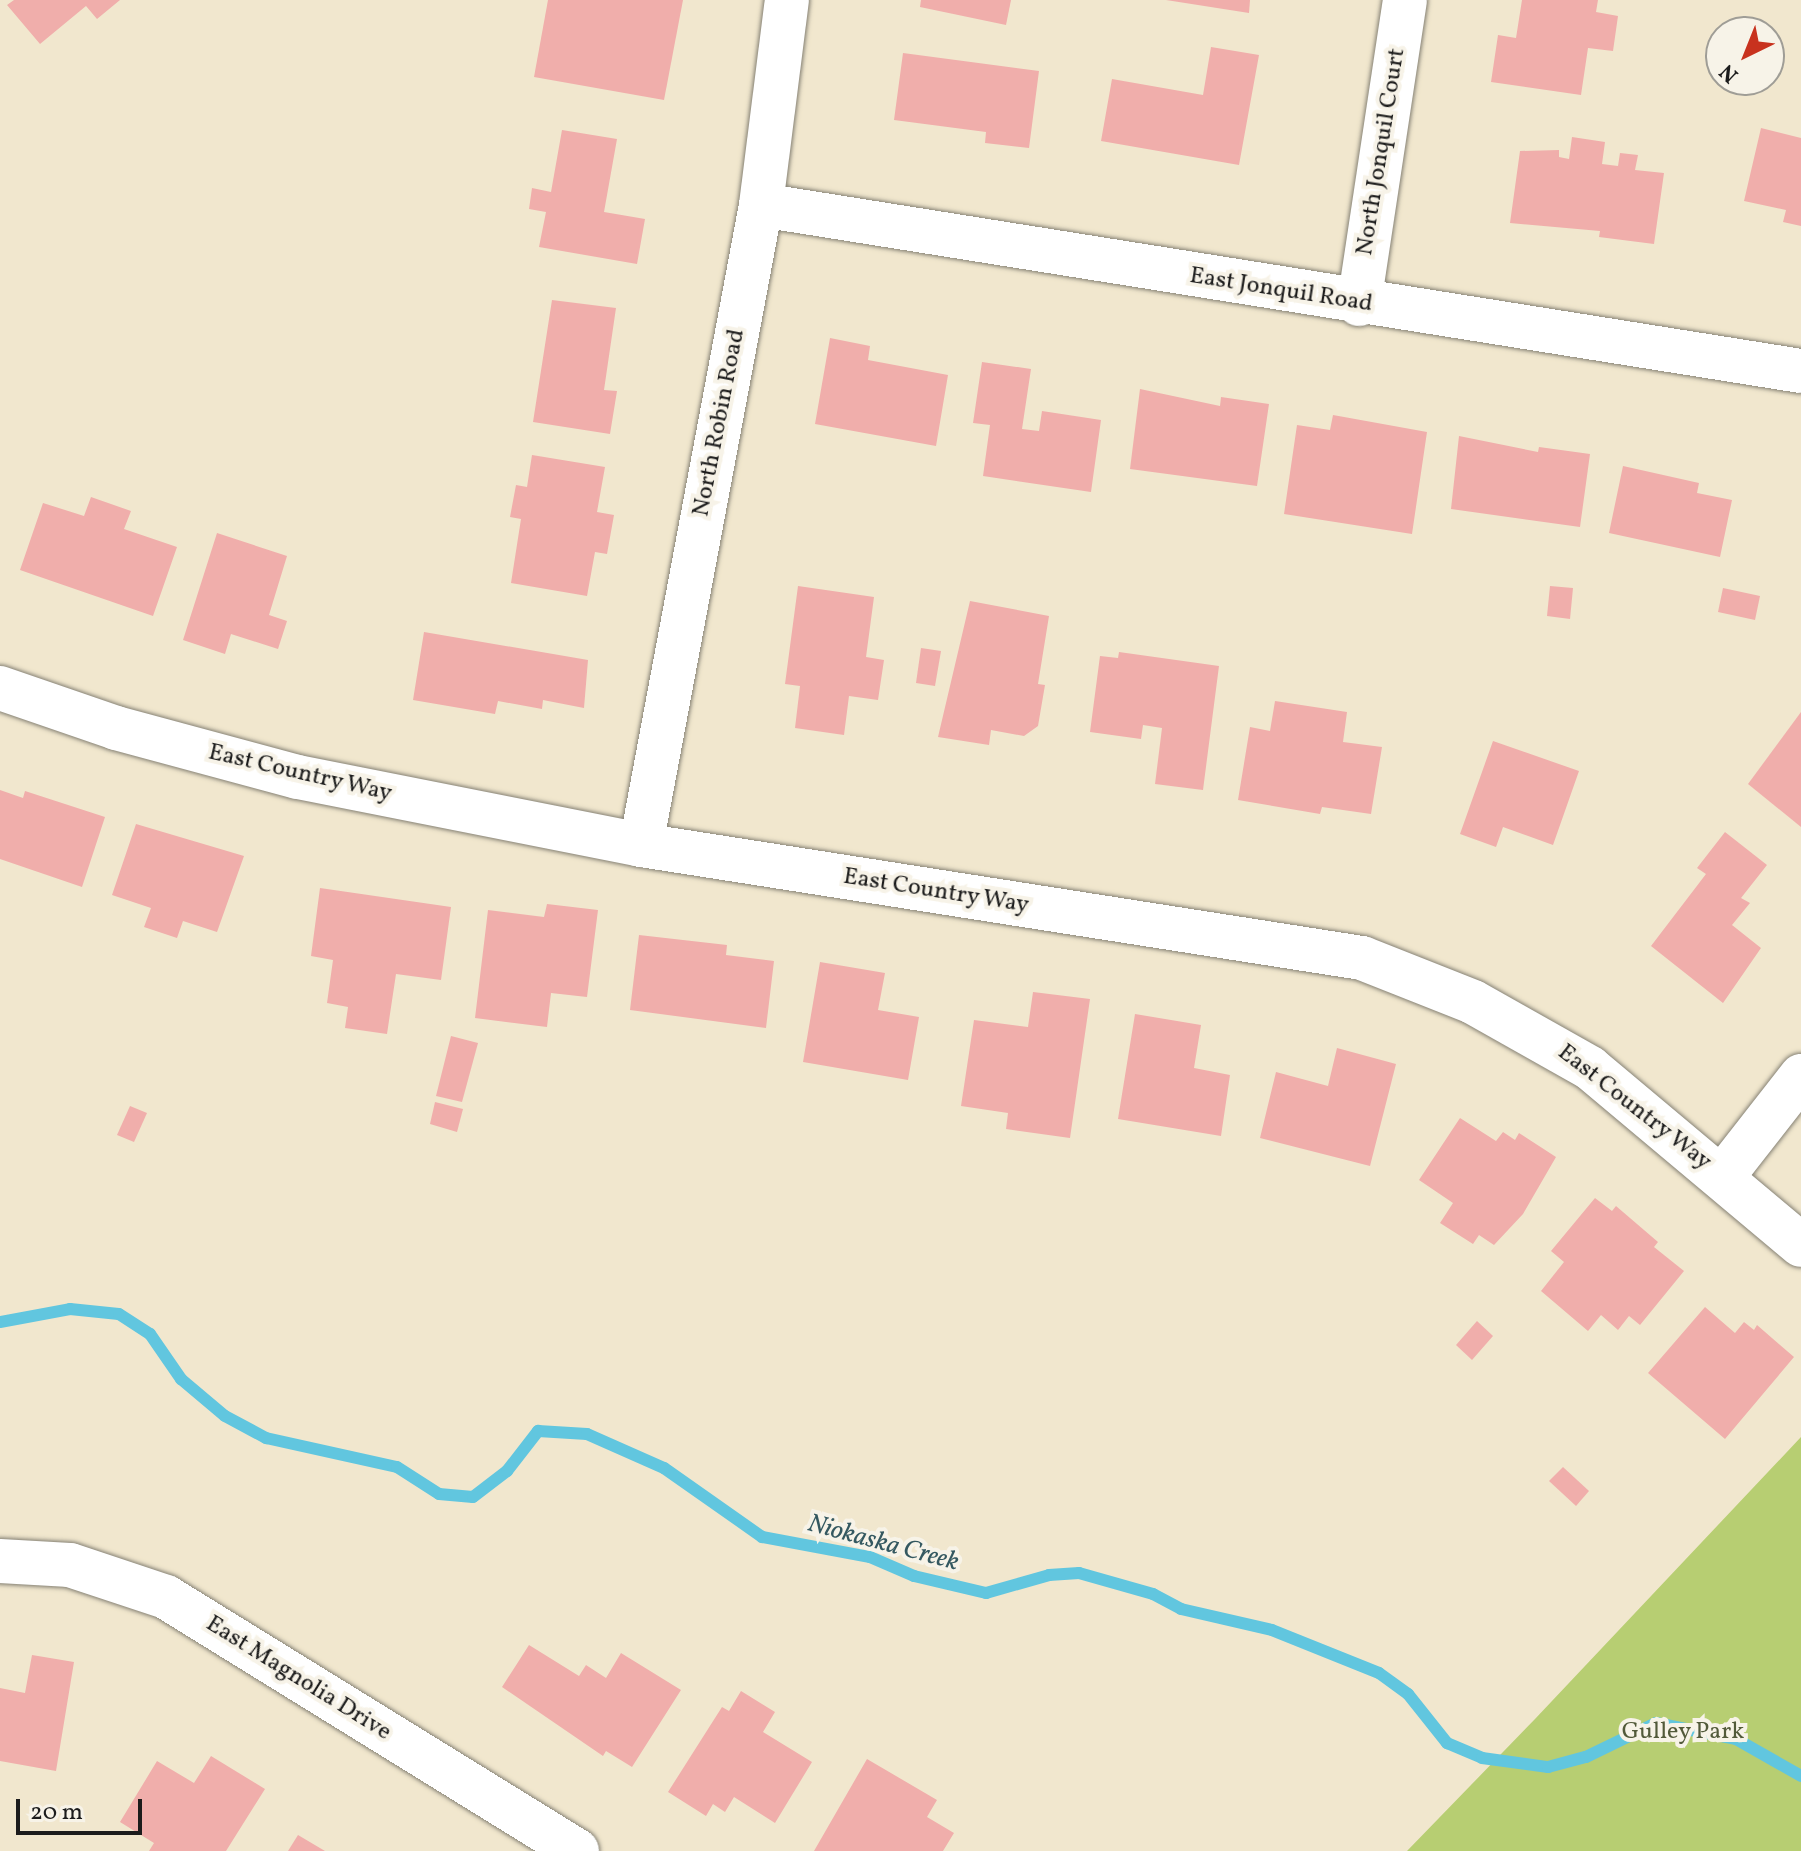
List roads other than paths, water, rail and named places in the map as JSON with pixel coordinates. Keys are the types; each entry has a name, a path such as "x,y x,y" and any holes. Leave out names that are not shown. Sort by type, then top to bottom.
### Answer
{"street":[{"name":"North Robin Road","path":"641,845 761,205 787,0"},
{"name":"North Jonquil Court","path":"1359,304 1405,0"},
{"name":"East Jonquil Road","path":"761,205 1359,304 1801,371"},
{"name":"East Country Way","path":"0,688 116,728 298,777 641,845 1362,958 1418,978 1532,1031 1590,1068 1723,1176 1801,1245"},
{"path":"1723,1176 1801,1076"},
{"name":"East Magnolia Drive","path":"0,1561 70,1565 166,1597 577,1851"}],"waterway":[{"name":"Niokaska Creek","path":"0,1322 70,1309 119,1314 150,1334 181,1379 225,1416 266,1438 397,1467 439,1494 473,1497 507,1471 538,1431 587,1434 664,1468 762,1537 870,1557 914,1576 986,1593 1049,1575 1079,1573 1153,1594 1181,1609 1272,1630 1379,1673 1408,1694 1447,1743 1482,1758 1548,1767 1586,1757 1656,1723 1736,1739 1801,1776"}],"park label":[{"name":"Gulley Park","path":"1683,1733"}]}
